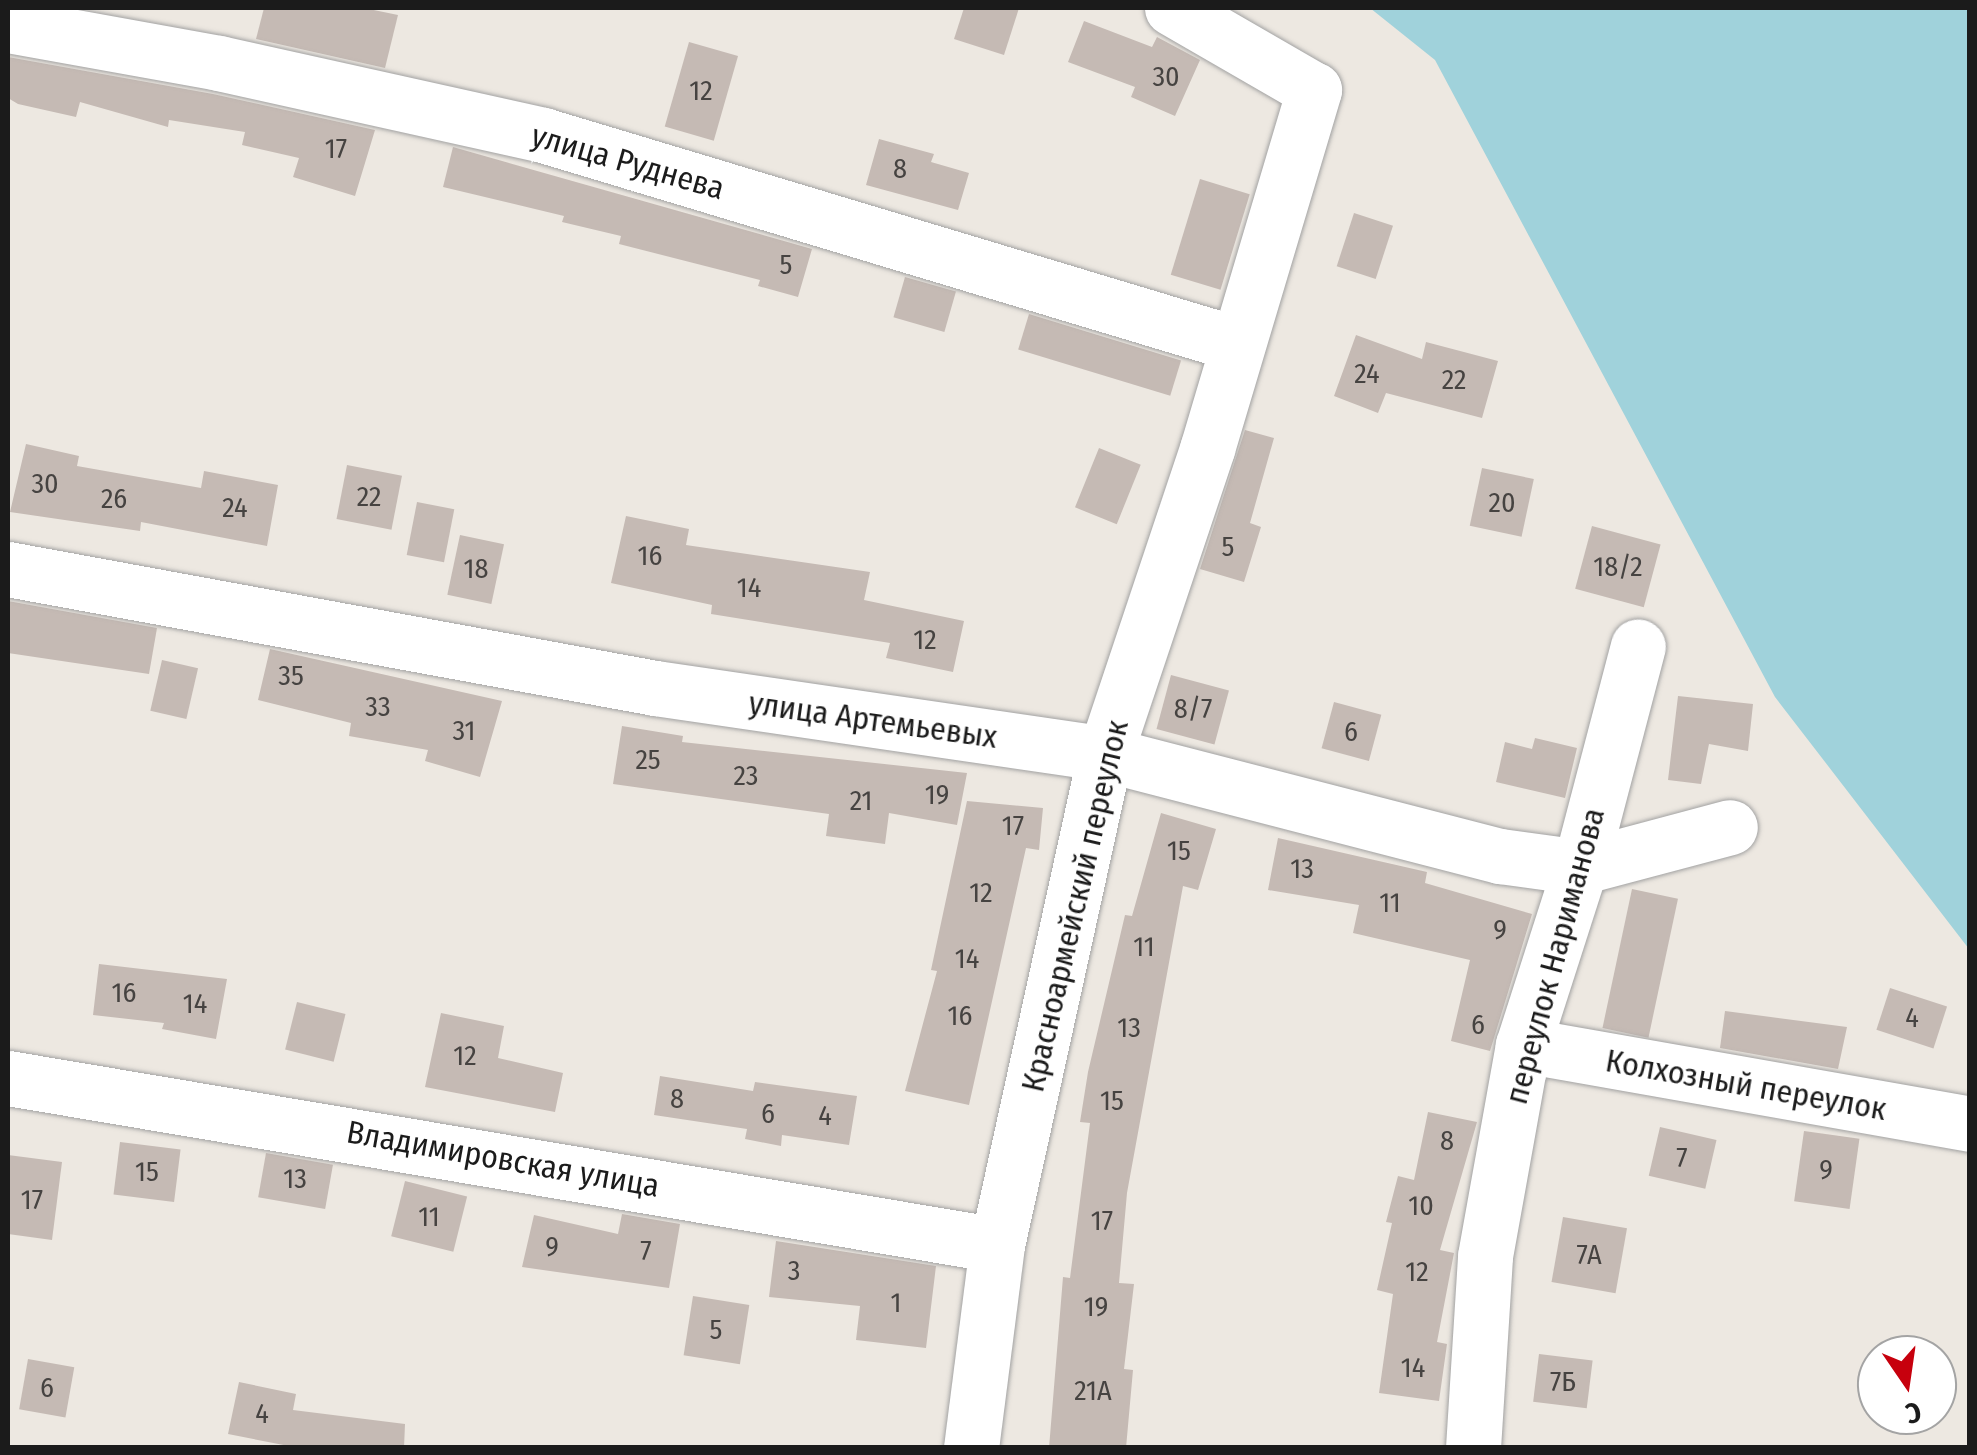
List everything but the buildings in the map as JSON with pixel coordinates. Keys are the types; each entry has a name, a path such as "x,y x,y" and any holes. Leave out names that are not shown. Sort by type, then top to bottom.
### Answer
{"street":[{"name":"Красноармейский переулок","path":"972,1448 998,1245 1104,754 1314,90 1172,8"},
{"name":"улица Руднева","path":"8,26 218,63 542,135 1236,344"},
{"name":"улица Артемьевых","path":"8,570 655,688 1104,754 1500,856 1580,867 1730,827"},
{"name":"переулок Нариманова","path":"1472,1448 1485,1256 1522,1046 1580,867 1638,646"},
{"name":"Колхозный переулок","path":"1522,1046 1970,1124"},
{"name":"Владимировская улица","path":"8,1078 998,1245"}],"water":[{"path":"1370,8 1969,8 1969,949 1775,697 1435,60"}]}
